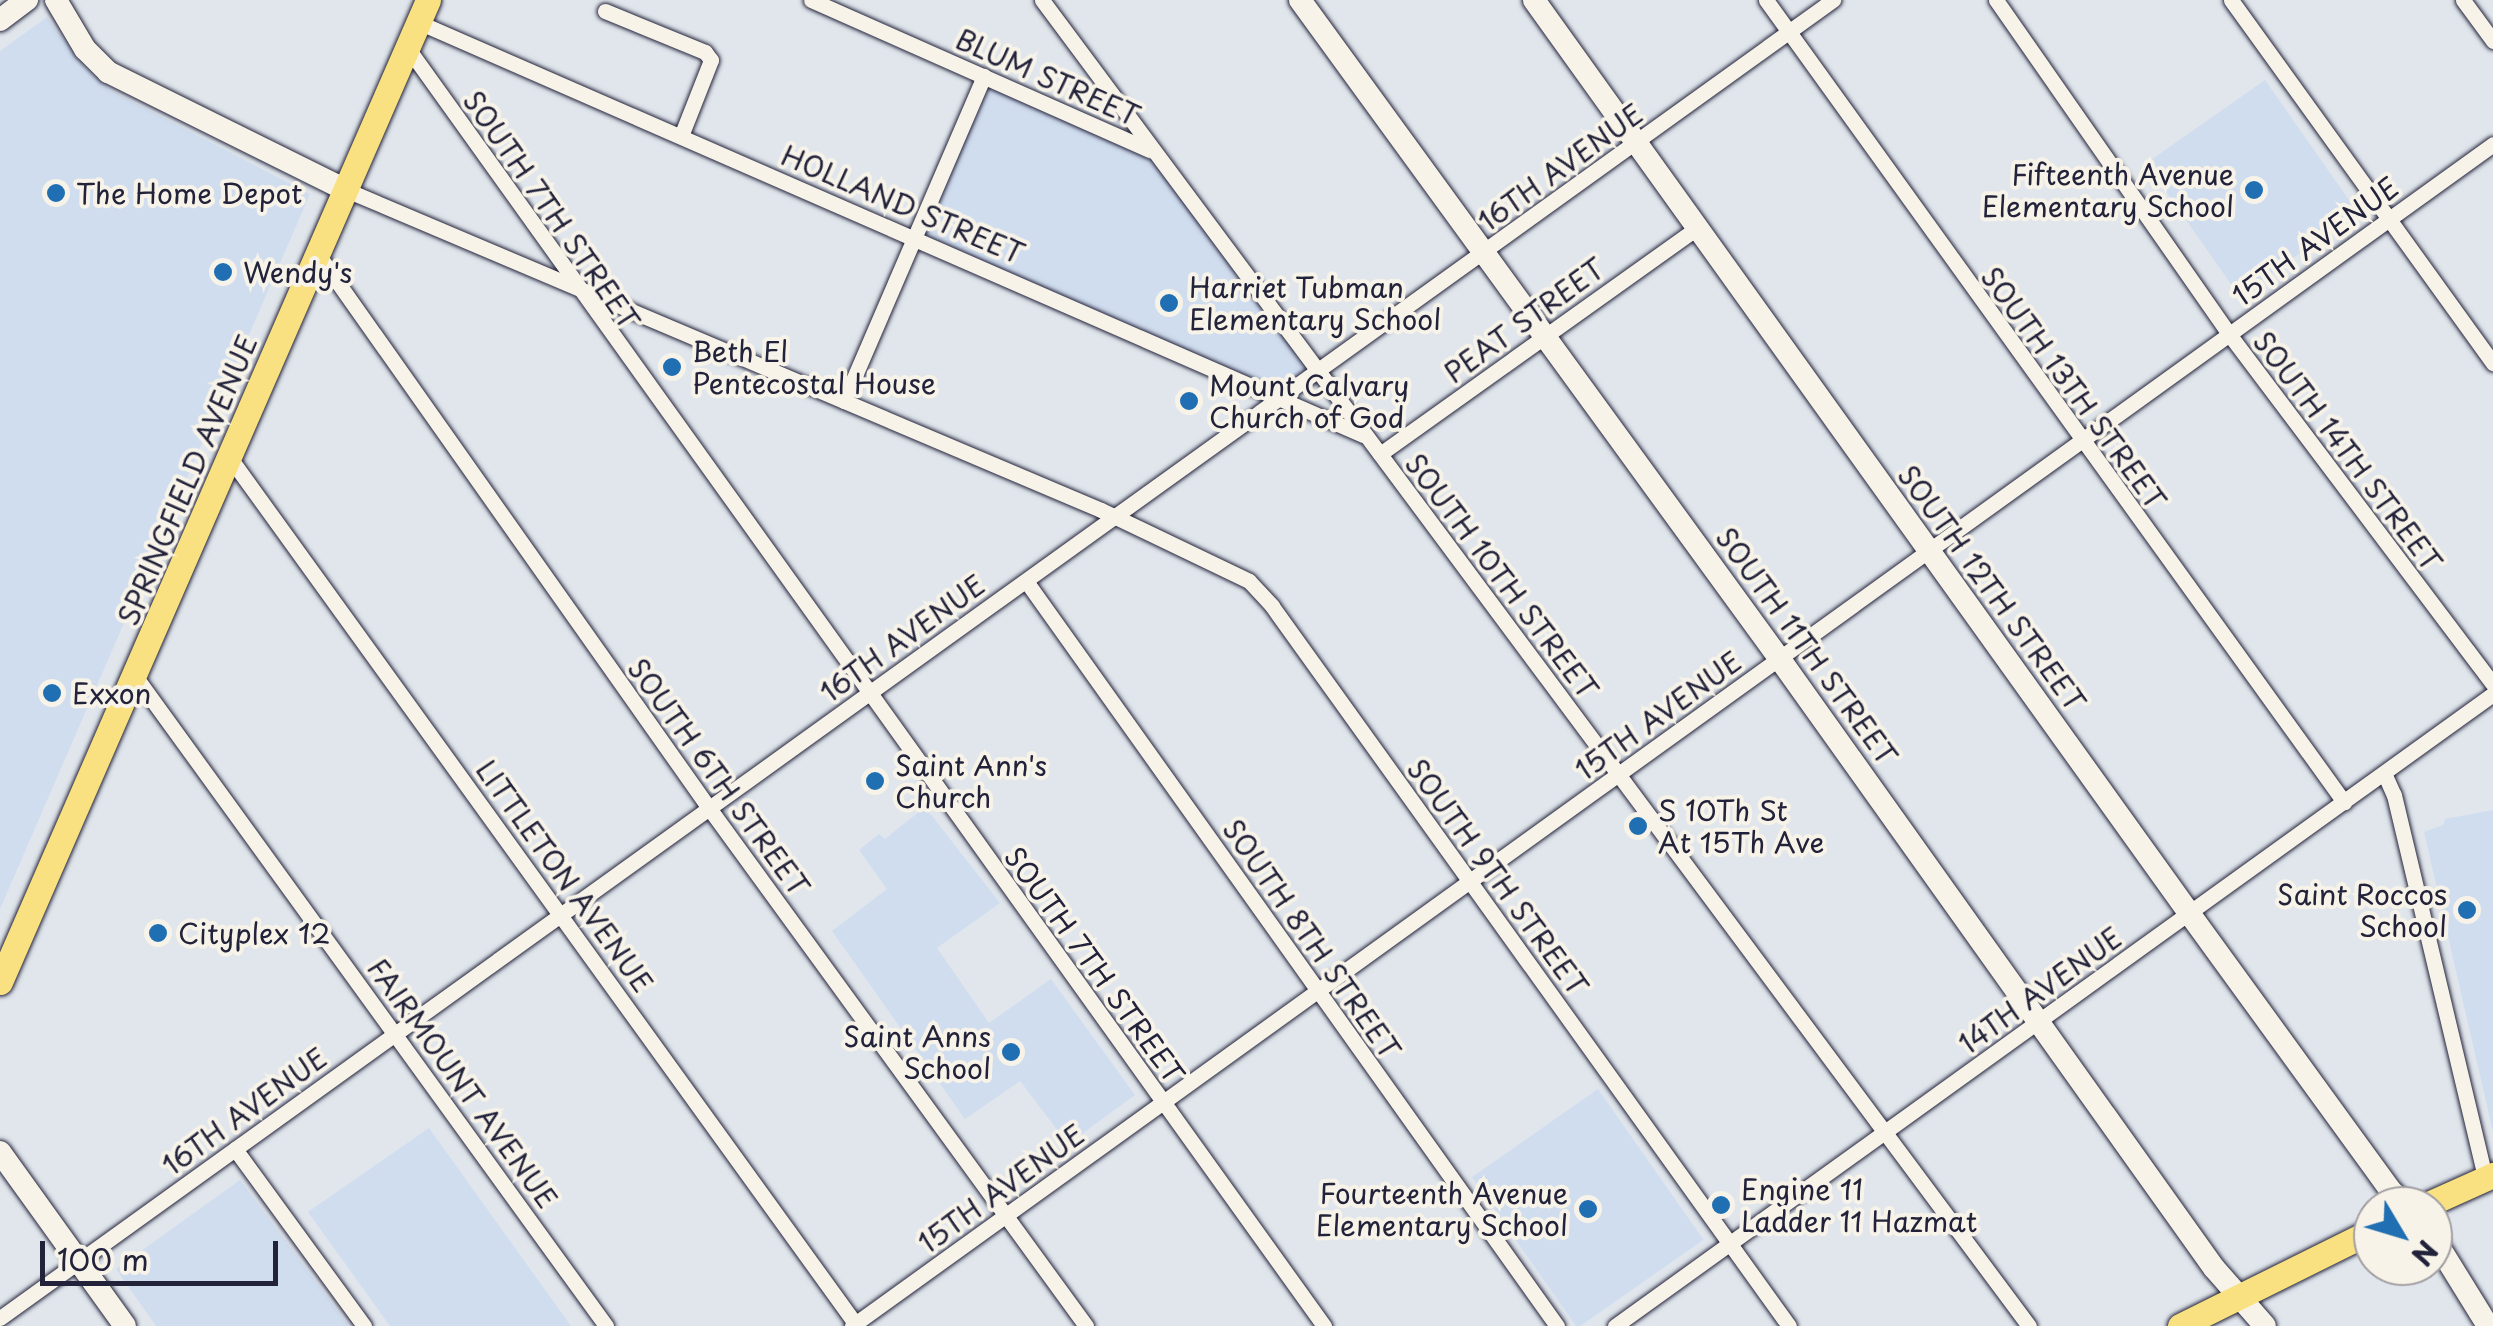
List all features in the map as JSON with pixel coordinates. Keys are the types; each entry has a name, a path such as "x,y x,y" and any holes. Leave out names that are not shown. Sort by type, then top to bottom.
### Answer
{"main road":[{"name":"SPRINGFIELD AVENUE","path":"0,982 423,11"},
{"path":"2453,1193 2489,1177"},
{"path":"2180,1326 2353,1239"}],"street":[{"path":"56,0 85,50 108,72 344,189"},
{"name":"BLUM STREET","path":"811,0 1155,152"},
{"name":"SOUTH 10TH STREET","path":"1042,0 2030,1326"},
{"name":"SOUTH 11TH STREET","path":"1300,0 1780,658 2214,1268 2240,1293 2265,1326"},
{"name":"SOUTH 13TH STREET","path":"1766,0 2080,442 2344,802"},
{"name":"16TH AVENUE","path":"0,1318 1834,0"},
{"name":"SOUTH 14TH STREET","path":"1996,0 2229,334 2493,684"},
{"path":"2231,0 2493,363"},
{"path":"2463,0 2493,41"},
{"path":"0,20 20,1"},
{"name":"SOUTH 12TH STREET","path":"1542,3 1636,143 2387,1186"},
{"name":"HOLLAND STREET","path":"423,11 682,136 1283,396 1366,436"},
{"path":"604,11 705,52 711,60 682,136"},
{"name":"SOUTH 7TH STREET","path":"407,47 575,287 1324,1326"},
{"path":"844,401 984,76"},
{"name":"15TH AVENUE","path":"855,1325 2493,144"},
{"name":"SOUTH 9TH STREET","path":"344,189 1115,516 1249,581 1789,1326"},
{"name":"PEAT STREET","path":"1380,454 1697,228"},
{"name":"SOUTH 6TH STREET","path":"316,253 709,808 1086,1326"},
{"name":"LITTLETON AVENUE","path":"230,458 562,913 855,1325"},
{"name":"SOUTH 8TH STREET","path":"1026,580 1557,1326"},
{"name":"FAIRMOUNT AVENUE","path":"134,676 606,1326"},
{"name":"14TH AVENUE","path":"1615,1326 2493,694"},
{"path":"2384,774 2394,795 2489,1177"},
{"path":"235,1149 364,1326"},
{"path":"0,1152 125,1326"},
{"path":"2453,1269 2488,1326"}],"shaded area":[{"path":"47,17 84,67 110,90 310,194 0,909 0,51"},
{"name":"Harriet Tubman Elementary School","path":"985,79 1154,155 1315,371 1283,394 918,236"},
{"name":"Fifteenth Avenue Elementary School","path":"2265,80 2358,213 2239,296 2146,163"},
{"path":"925,807 1000,903 937,948 989,1023 1051,979 1135,1095 1068,1144 1020,1081 965,1119 832,931 887,889 859,850 879,834 885,839"},
{"name":"Saint Roccos School","path":"2493,810 2493,1132 2424,832 2443,825 2445,819"},
{"name":"Fourteenth Avenue Elementary School","path":"1598,1089 1704,1240 1576,1326 1472,1177"},
{"path":"429,1128 571,1326 390,1326 308,1212"},
{"path":"240,1180 349,1326 156,1326 116,1269"}],"place":[{"name":"Fifteenth Avenue Elementary School","path":"2254,190"},
{"name":"The Home Depot","path":"56,193"},
{"name":"Wendy's","path":"223,272"},
{"name":"Harriet Tubman Elementary School","path":"1169,303"},
{"name":"Beth El Pentecostal House","path":"672,367"},
{"name":"Mount Calvary Church of God","path":"1189,401"},
{"name":"Exxon","path":"52,693"},
{"name":"Saint Ann's Church","path":"875,781"},
{"name":"S 10Th St At 15Th Ave","path":"1638,826"},
{"name":"Saint Roccos School","path":"2467,910"},
{"name":"Cityplex 12","path":"158,933"},
{"name":"Saint Anns School","path":"1011,1052"},
{"name":"Engine 11 Ladder 11 Hazmat","path":"1721,1205"},
{"name":"Fourteenth Avenue Elementary School","path":"1588,1209"}]}
